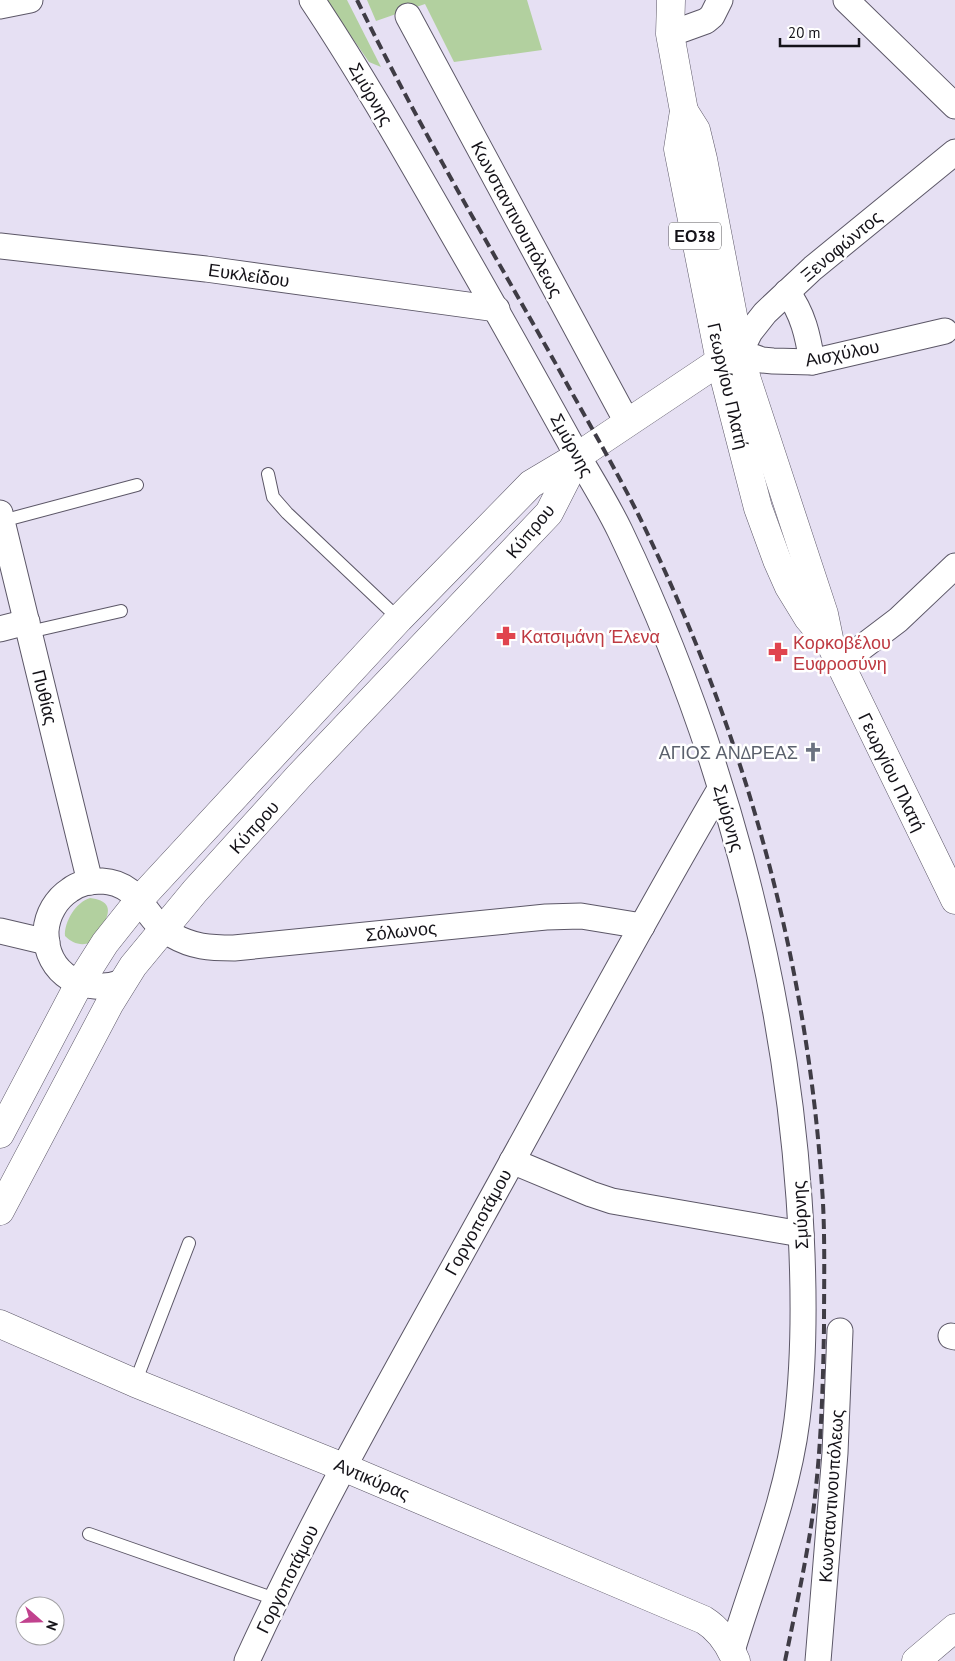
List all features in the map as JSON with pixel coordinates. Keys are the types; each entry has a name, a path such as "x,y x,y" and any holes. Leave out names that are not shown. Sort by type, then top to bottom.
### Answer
{"main road":[{"name":"Γεωργίου Πλατή","path":"651,0 657,16 670,34"},
{"name":"Γεωργίου Πλατή","path":"671,0 670,34 684,111 678,149 730,356 758,508 789,587 835,654 955,900"},
{"path":"578,456 730,356"},
{"name":"Κύπρου","path":"0,1134 79,984 105,943 140,899 399,619 532,484 578,456"},
{"name":"Κύπρου","path":"0,1211 133,966 163,929 299,776 549,513 578,456"},
{"name":"Αντικύρας","path":"0,1324 135,1383 343,1467 704,1620 715,1627 732,1658"},
{"path":"916,1661 955,1628"}],"street":[{"path":"0,6 30,0"},
{"name":"Σμύρνης","path":"312,0 342,45 497,309 618,526 648,594 702,734 720,789 758,922 771,981 790,1104 797,1168 801,1234 802,1349 800,1392 792,1453 775,1520 732,1658"},
{"path":"670,34 706,21 712,16 720,0"},
{"path":"846,0 955,106"},
{"name":"Κωνσταντινουπόλεως","path":"408,16 627,422"},
{"name":"Ξενοφώντος","path":"730,356 765,313 813,268 955,152"},
{"name":"Ευκλείδου","path":"0,246 206,269 497,309"},
{"path":"787,292 795,304 807,332 812,362"},
{"name":"Αισχύλου","path":"730,356 773,362 812,362 945,331"},
{"name":"Πυθίας","path":"1,517 90,882"},
{"path":"835,654 898,620 955,566"},
{"path":"0,629 28,627"},
{"name":"Γοργοποτάμου","path":"247,1661 275,1599 343,1467 642,926 720,789"},
{"path":"123,982 106,987 79,984 60,969 49,952 47,942 48,922 56,903 72,889 90,882 105,881 119,884 140,899 163,929"},
{"name":"Σόλωνος","path":"163,929 184,942 195,946 234,948 546,917 581,916 642,926"},
{"path":"0,931 47,942"},
{"path":"512,1161 612,1201 801,1234"},
{"name":"Κωνσταντινουπόλεως","path":"818,1661 835,1453 840,1331"}],"lane":[{"path":"268,474 273,497 287,513 399,619"},
{"path":"1,517 137,485"},
{"path":"28,627 121,611"},
{"path":"135,1383 189,1243"},
{"path":"89,1534 275,1599"}],"green space":[{"path":"326,0 347,0 381,67 369,62"},
{"path":"367,0 527,0 542,50 454,62 425,4 376,21"},
{"path":"90,898 106,905 108,910 107,917 90,943 76,943 65,936 65,931 72,913 80,904"}],"railway":[{"path":"357,0 429,139 638,514 676,596 710,679 739,763 765,849 786,936 803,1024 815,1113 824,1234 823,1374 818,1466 807,1550 785,1661"}],"place":[{"name":"Κατσιμάνη Έλενα","path":"506,636"},
{"name":"Κορκοβέλου Ευφροσύνη","path":"778,652"},
{"name":"ΑΓΙΟΣ ΑΝΔΡΕΑΣ","path":"813,752"}]}
